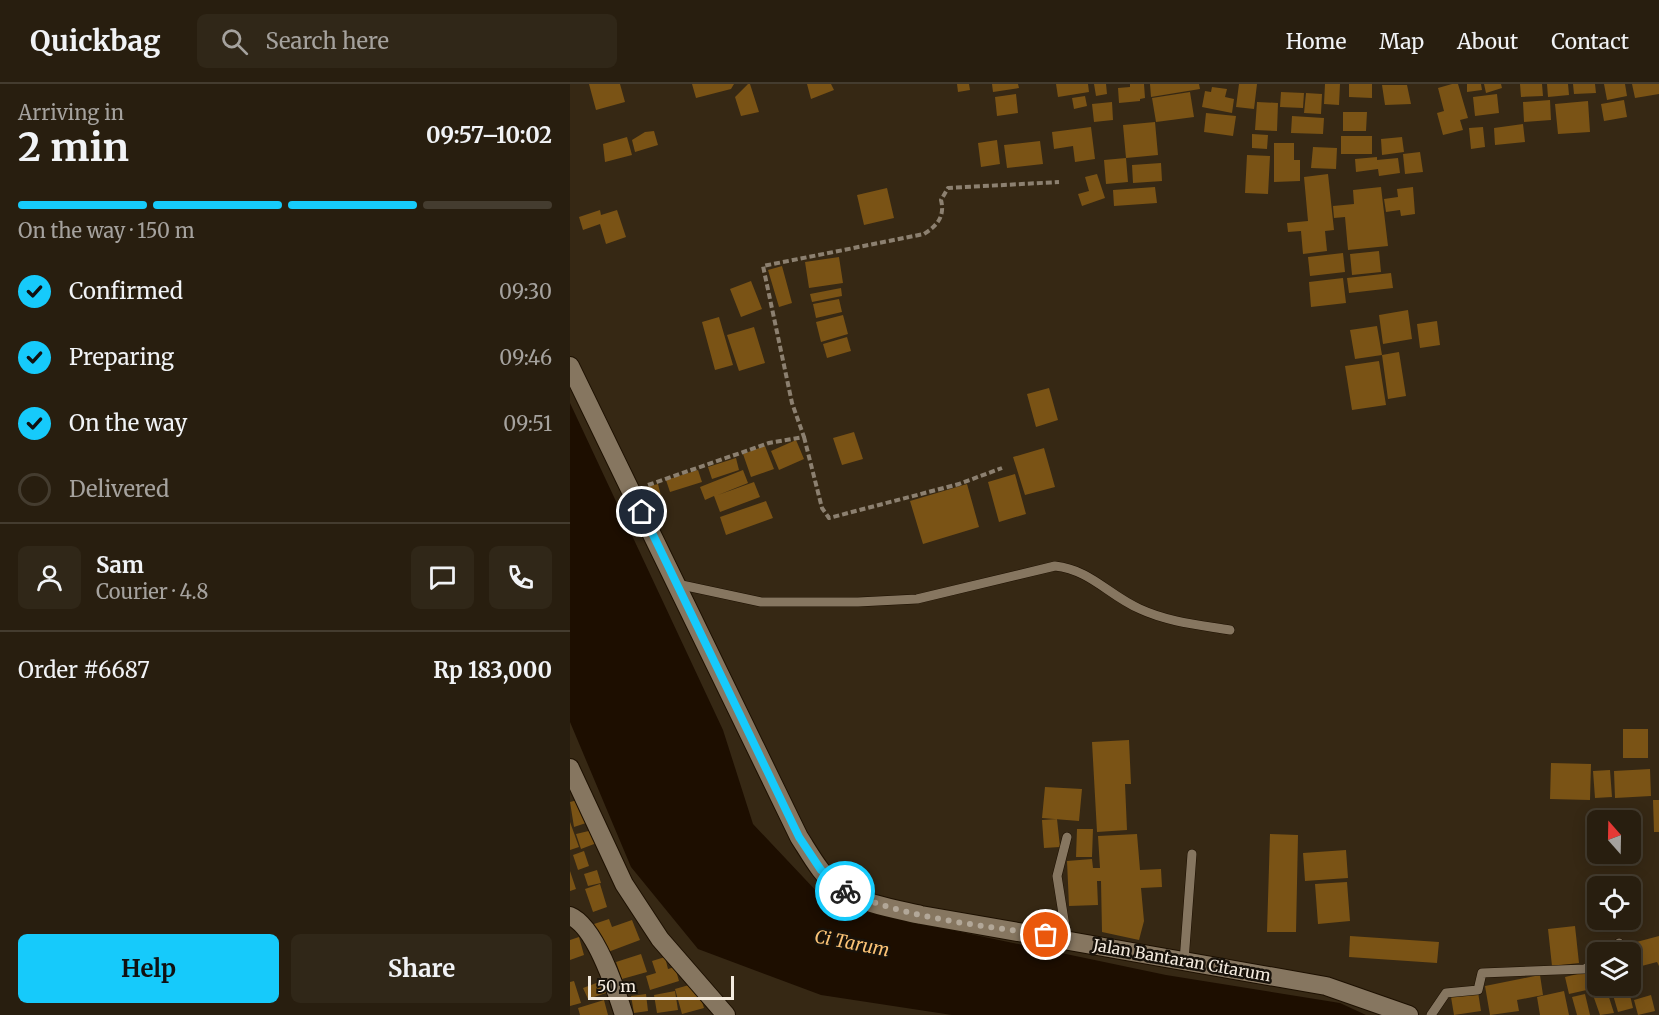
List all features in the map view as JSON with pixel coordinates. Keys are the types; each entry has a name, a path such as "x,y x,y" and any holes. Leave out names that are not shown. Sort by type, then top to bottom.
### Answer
{"street":[{"name":"Jalan Bantaran Citarum","path":"570,366 799,837 821,870 840,889 870,902 921,915 1326,986 1409,1015"},
{"path":"570,768 624,884 660,939 726,1015"},
{"path":"570,916 577,919 588,933 616,989 624,1015"}],"lane":[{"path":"677,584 761,602 858,602 917,599 1055,566 1074,568 1139,609 1178,621 1230,630"},
{"path":"1067,837 1057,876 1067,939"},
{"path":"1184,961 1192,854"},
{"path":"1431,1015 1446,993 1478,990 1482,973 1587,968"}],"path":[{"path":"1002,468 959,484 829,518 822,508 804,438 792,403 763,266 924,234 940,219 943,209 941,200 948,188 1059,182"},
{"path":"631,491 769,443 804,438"}],"water":[{"name":"Ci Tarum","path":"570,403 723,730 753,824 820,895 870,913 1166,975 1340,1003 1366,1015 952,1015 821,995 698,949 631,867 570,722"}],"building":[{"path":"589,84 620,84 625,102 596,110"},
{"path":"692,84 734,84 731,89 696,98"},
{"path":"750,84 759,112 741,116 735,97"},
{"path":"807,84 831,84 834,90 811,99"},
{"path":"957,84 969,84 970,90 958,92"},
{"path":"992,84 1018,84 1019,88 993,92"},
{"path":"1056,84 1088,84 1089,92 1058,97"},
{"path":"1094,84 1106,84 1107,94 1096,96"},
{"path":"1130,84 1144,84 1145,98 1140,101 1119,103 1118,88 1130,87"},
{"path":"1150,84 1199,84 1200,89 1151,97"},
{"path":"1239,84 1257,84 1254,109 1236,107"},
{"path":"1325,84 1340,84 1339,105 1324,104"},
{"path":"1349,84 1372,84 1372,98 1349,97"},
{"path":"1458,84 1468,118 1460,120 1463,130 1443,135 1437,113 1444,111 1438,88"},
{"path":"1467,84 1481,84 1482,90 1467,92"},
{"path":"1484,84 1501,84 1502,88 1486,93"},
{"path":"1520,84 1542,84 1543,96 1521,97"},
{"path":"1547,84 1568,84 1569,95 1548,97"},
{"path":"1573,84 1595,84 1596,93 1574,94"},
{"path":"1604,84 1625,84 1627,96 1607,100"},
{"path":"1632,84 1659,84 1659,94 1635,98"},
{"path":"1382,85 1407,85 1411,104 1385,105"},
{"path":"1212,87 1227,89 1225,97 1234,99 1232,113 1202,107 1205,91 1211,92"},
{"path":"1190,92 1194,117 1156,122 1152,98"},
{"path":"1281,92 1304,93 1303,108 1280,107"},
{"path":"1306,93 1322,94 1321,114 1304,113"},
{"path":"1016,94 1018,113 997,116 995,97"},
{"path":"1497,94 1499,113 1475,116 1473,97"},
{"path":"1085,96 1087,106 1074,109 1072,98"},
{"path":"1550,100 1551,120 1524,122 1523,102"},
{"path":"1624,100 1627,117 1604,121 1601,104"},
{"path":"1588,101 1590,132 1558,134 1555,104"},
{"path":"1112,102 1113,120 1094,122 1092,104"},
{"path":"1257,102 1278,103 1277,131 1255,130"},
{"path":"1343,112 1367,112 1366,131 1343,131"},
{"path":"1206,113 1236,116 1233,136 1204,132"},
{"path":"1292,116 1324,118 1323,134 1291,133"},
{"path":"1155,122 1158,155 1126,158 1123,125"},
{"path":"1523,124 1525,142 1495,145 1494,128"},
{"path":"1091,127 1095,159 1075,162 1073,146 1054,149 1052,132"},
{"path":"1483,127 1485,147 1471,149 1469,128"},
{"path":"654,131 658,145 635,152 632,140 645,132"},
{"path":"1252,134 1268,135 1267,149 1252,148"},
{"path":"1341,136 1372,136 1372,154 1341,154"},
{"path":"627,137 632,155 605,162 603,144"},
{"path":"1402,137 1404,152 1382,155 1381,139"},
{"path":"997,140 1000,164 981,167 978,143"},
{"path":"1040,141 1043,164 1007,168 1004,145"},
{"path":"1274,143 1294,143 1294,160 1300,160 1300,181 1274,182"},
{"path":"1313,147 1337,148 1336,169 1311,168"},
{"path":"1420,152 1423,172 1405,174 1403,154"},
{"path":"1247,155 1270,156 1268,194 1245,193"},
{"path":"1377,157 1377,160 1398,158 1400,173 1379,176 1378,169 1356,172 1355,159"},
{"path":"1126,158 1128,182 1106,184 1104,160"},
{"path":"1161,163 1162,181 1133,183 1132,165"},
{"path":"1097,174 1105,198 1082,206 1078,194 1089,191 1085,177"},
{"path":"1328,174 1334,230 1325,231 1327,251 1303,254 1301,231 1288,232 1287,223 1308,221 1304,177"},
{"path":"1155,187 1157,203 1114,206 1113,190"},
{"path":"1381,187 1388,246 1348,250 1345,217 1334,218 1333,206 1354,204 1353,190"},
{"path":"1413,187 1415,214 1401,216 1400,210 1386,212 1384,199 1398,197 1397,189"},
{"path":"887,188 894,218 864,225 857,195"},
{"path":"600,210 601,215 617,210 626,237 606,244 600,224 583,230 579,217"},
{"path":"1379,251 1381,272 1352,275 1350,254"},
{"path":"1343,253 1345,272 1310,276 1308,257"},
{"path":"839,257 843,283 809,288 805,262"},
{"path":"782,266 792,303 779,307 768,270"},
{"path":"1391,273 1393,288 1349,293 1347,278"},
{"path":"1343,278 1346,303 1311,307 1309,282"},
{"path":"751,281 762,309 741,317 730,289"},
{"path":"841,288 842,296 812,302 810,294"},
{"path":"839,299 842,312 816,318 813,304"},
{"path":"1408,310 1412,339 1383,344 1379,315"},
{"path":"843,315 848,334 821,342 816,322"},
{"path":"719,317 733,365 715,370 702,322"},
{"path":"1437,321 1440,345 1420,348 1417,324"},
{"path":"1377,326 1382,355 1355,359 1350,330"},
{"path":"754,327 765,363 739,371 727,335"},
{"path":"847,337 851,351 827,358 823,344"},
{"path":"1399,352 1406,396 1388,399 1382,355"},
{"path":"1379,361 1386,405 1352,410 1345,366"},
{"path":"1049,388 1058,420 1036,427 1027,394"},
{"path":"854,432 863,459 842,465 833,438"},
{"path":"796,440 804,459 779,470 771,451"},
{"path":"765,446 774,469 751,477 743,454"},
{"path":"1044,448 1055,487 1025,495 1013,457"},
{"path":"736,458 739,470 712,479 708,467"},
{"path":"698,470 702,482 670,492 666,480"},
{"path":"743,470 748,483 718,495 754,482 760,497 720,512 714,496 705,500 700,487"},
{"path":"1015,474 1026,514 999,522 988,482"},
{"path":"658,484 661,496 650,499 646,487"},
{"path":"967,484 979,527 923,544 910,501"},
{"path":"766,501 773,518 726,535 720,517"},
{"path":"1623,729 1648,729 1648,758 1623,758"},
{"path":"1129,740 1131,784 1125,784 1127,830 1097,832 1092,742"},
{"path":"1551,763 1591,764 1590,800 1550,799"},
{"path":"1650,769 1651,796 1615,798 1614,771"},
{"path":"1610,770 1612,797 1595,798 1593,771"},
{"path":"1045,787 1082,789 1079,821 1042,818"},
{"path":"585,798 592,821 574,827 570,802"},
{"path":"1653,800 1659,800 1659,832 1654,832"},
{"path":"1057,819 1060,847 1044,848 1042,820"},
{"path":"570,822 579,847 570,850"},
{"path":"597,829 602,841 581,849 576,834"},
{"path":"1077,829 1093,829 1092,857 1076,857"},
{"path":"1137,834 1140,870 1161,869 1162,887 1141,888 1144,921 1139,940 1102,932 1101,881 1097,881 1098,905 1069,906 1067,861 1092,859 1093,868 1100,868 1098,836"},
{"path":"1270,834 1298,835 1296,932 1267,932"},
{"path":"1346,850 1348,878 1305,881 1303,853"},
{"path":"584,851 589,866 578,870 573,855"},
{"path":"597,870 601,883 588,886 584,874"},
{"path":"570,871 576,889 570,891"},
{"path":"1347,882 1350,921 1318,924 1315,884"},
{"path":"600,884 607,907 593,912 585,889"},
{"path":"609,919 612,927 632,920 640,940 608,952 591,925"},
{"path":"1575,926 1579,963 1552,966 1548,929"},
{"path":"1350,936 1439,942 1437,963 1349,957"},
{"path":"1659,936 1659,966 1657,962 1641,966 1641,942 1636,942"},
{"path":"579,937 584,955 570,960 570,940"},
{"path":"641,954 647,972 622,979 616,962"},
{"path":"665,957 668,969 675,967 679,981 650,990 646,976 656,973 652,961"},
{"path":"1586,972 1587,990 1569,994 1565,977"},
{"path":"1540,975 1543,995 1517,1000 1519,1011 1490,1015 1485,986"},
{"path":"607,979 612,991 588,999 583,988"},
{"path":"574,981 581,1003 570,1006 570,982"},
{"path":"696,983 704,1008 682,1014 675,989"},
{"path":"675,991 678,1010 657,1013 654,995"},
{"path":"1564,991 1569,1015 1540,1015 1537,997"},
{"path":"1478,992 1481,1011 1454,1015 1451,997"},
{"path":"646,994 648,1011 634,1013 631,996"},
{"path":"1585,994 1590,1015 1577,1015 1572,997"},
{"path":"1651,995 1655,1011 1638,1015 1634,1000"},
{"path":"1593,996 1609,996 1614,1013 1600,1015"},
{"path":"1613,996 1630,996 1633,1008 1618,1012"},
{"path":"604,1000 608,1015 580,1015 578,1008"}],"way so far":[{"path":"845,891 870,902 921,915 1046,935"}],"route":[{"path":"642,512 799,837 821,870 845,891"}]}
